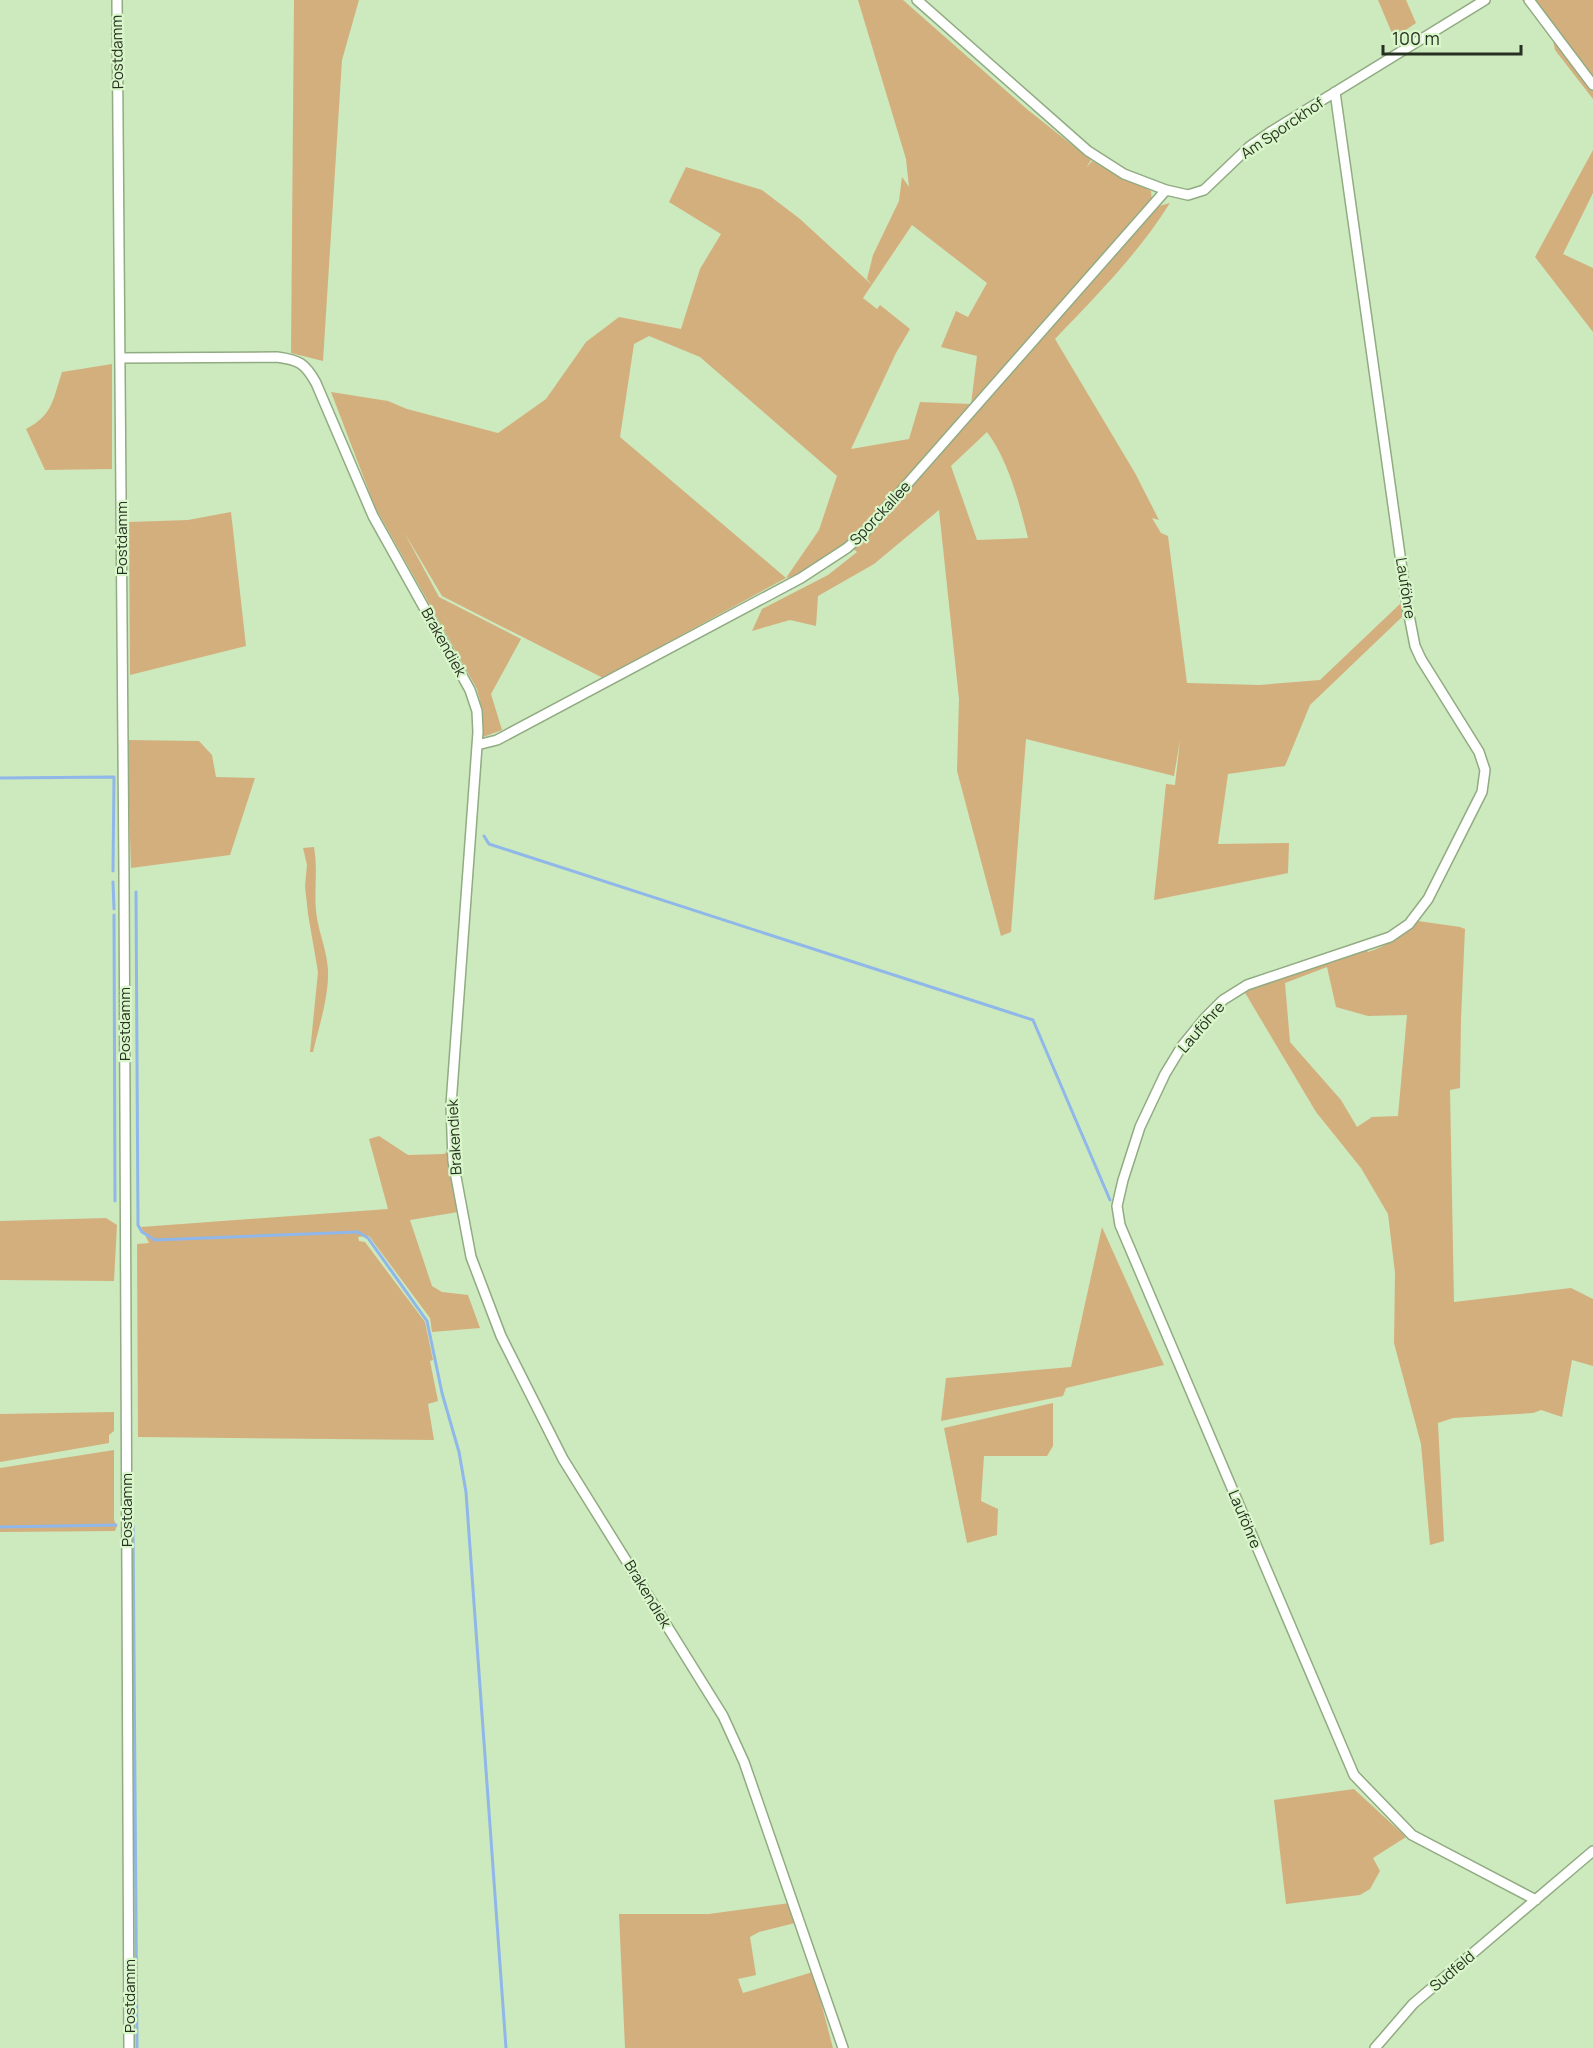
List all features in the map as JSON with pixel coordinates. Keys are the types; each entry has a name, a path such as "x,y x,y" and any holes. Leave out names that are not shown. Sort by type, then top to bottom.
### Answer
{"street":[{"name":"Postdamm","path":"117,0 129,2048"},
{"name":"Am Sporckhof","path":"917,0 1088,151 1124,174 1166,190 1188,195 1204,190 1249,147 1485,0"},
{"path":"1529,0 1593,85"},
{"name":"Lauföhre","path":"1335,92 1407,605 1415,646 1425,667 1479,752 1485,770 1482,792 1428,899 1409,924 1390,937 1247,985 1223,1000 1205,1018 1182,1046 1151,1102 1123,1180 1117,1206 1120,1225 1354,1775 1412,1835 1536,1900"},
{"name":"Sporckallee","path":"477,745 497,740 801,578 847,548 865,532 982,401 1166,190"},
{"name":"Brakendiek","path":"120,358 277,357 301,363 310,372 374,516 470,690 477,711 477,745 451,1105 453,1161 471,1257 501,1336 563,1459 723,1716 744,1762 843,2048"},
{"name":"Sudfeld","path":"1375,2048 1413,2004 1593,1851"}],"shaded area":[{"path":"294,0 359,0 342,60 323,361 291,353"},
{"path":"858,0 903,0 1028,110 1091,160 1086,168 1092,161 1151,191 1152,202 1094,267 1089,286 1159,206 1170,203 1130,257 1055,339 1135,473 1159,520 1152,518 1161,533 1168,536 1187,683 1259,685 1320,680 1402,602 1402,617 1310,705 1285,766 1228,774 1218,844 1289,843 1288,873 1154,900 1166,784 1175,785 1180,740 1174,776 1026,739 1011,932 1001,936 957,771 959,699 939,510 874,564 818,596 816,626 790,620 752,631 762,609 828,575 857,552 847,543 798,575 786,578 603,678 442,596 404,532 439,597 521,639 491,694 502,730 483,737 482,709 477,689 375,507 331,392 388,401 407,409 498,433 546,399 586,342 619,317 681,329 700,269 721,234 669,202 686,167 762,190 800,219 872,285 867,279 873,255 899,201 902,177 909,187 906,159","holes":["912,225 987,283 968,317 956,311 941,347 977,356 971,404 920,402 909,439 851,449 896,353 910,329 880,305 877,309 863,298","649,336 700,357 837,476 819,530 786,578 620,437 634,344","987,432 1007,469 1028,538 977,540 951,466"]},
{"path":"1378,0 1406,0 1416,23 1394,38"},
{"path":"1522,0 1593,0 1593,99 1555,50 1553,40"},
{"path":"1593,150 1593,193 1563,254 1593,268 1593,332 1535,257"},
{"path":"112,364 112,469 45,470 26,429 47,412 62,372"},
{"path":"231,512 246,646 130,675 129,522 188,520"},
{"path":"127,740 199,741 212,755 216,777 255,778 230,855 131,868"},
{"path":"314,847 316,911 327,963 328,980 321,1022 313,1052 310,1052 318,972 308,914 305,886 307,865 303,848"},
{"path":"1418,921 1465,929 1460,1088 1450,1090 1454,1302 1571,1288 1593,1299 1593,1366 1572,1360 1562,1417 1541,1410 1533,1413 1453,1418 1438,1423 1444,1541 1430,1545 1421,1444 1394,1343 1395,1273 1388,1214 1361,1168 1316,1112 1244,991 1365,948 1368,952 1375,950","holes":["1327,967 1336,1007 1368,1016 1407,1015 1398,1116 1372,1117 1357,1127 1341,1100 1290,1042 1285,983"]},
{"path":"379,1136 408,1155 444,1154 448,1151 458,1212 410,1220 432,1286 442,1292 468,1295 480,1328 432,1332 430,1318 369,1236 358,1237 359,1241 365,1242 425,1322 438,1401 428,1404 434,1440 138,1437 137,1244 149,1243 141,1227 388,1209 369,1139"},
{"path":"106,1218 117,1225 114,1281 0,1280 0,1221"},
{"path":"1102,1227 1164,1365 1066,1388 1063,1396 941,1421 946,1378 1071,1367"},
{"path":"1053,1403 1053,1446 1047,1456 984,1456 981,1501 998,1509 997,1535 967,1543 944,1428"},
{"path":"114,1412 114,1431 109,1435 109,1443 0,1462 0,1414"},
{"path":"114,1450 114,1520 117,1526 115,1531 0,1532 0,1468"},
{"path":"1354,1789 1406,1837 1373,1858 1380,1871 1370,1889 1360,1895 1286,1904 1274,1800"},
{"path":"790,1903 795,1923 759,1932 750,1937 756,1975 738,1979 743,1993 813,1972 833,2048 625,2048 619,1914 709,1914"}],"waterway":[{"path":"0,778 114,777 113,871"},
{"path":"484,836 489,844 1033,1020 1110,1200"},
{"path":"113,882 114,909"},
{"path":"136,892 138,1225 142,1232 155,1240 358,1232 368,1238 427,1321 442,1393 459,1452 466,1492 506,2048"},
{"path":"114,915 115,1201"},
{"path":"0,1527 116,1525"},
{"path":"133,1525 137,2048"}]}
